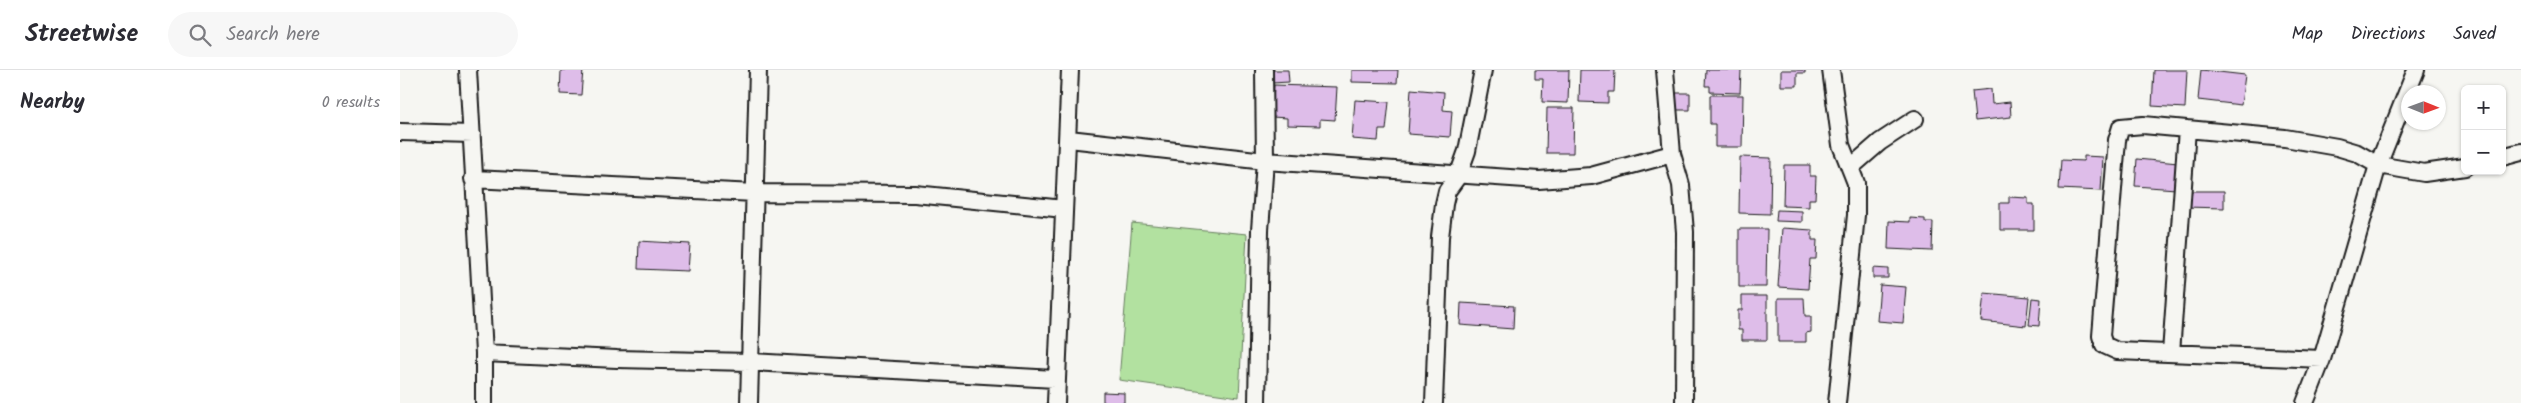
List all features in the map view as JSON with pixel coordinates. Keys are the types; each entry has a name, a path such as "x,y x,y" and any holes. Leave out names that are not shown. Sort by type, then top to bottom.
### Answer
{"street":[{"path":"468,70 484,353 484,403"},
{"path":"749,403 758,70"},
{"path":"1056,403 1055,379 1069,139 1070,70"},
{"path":"1257,403 1260,230 1265,161 1264,70"},
{"path":"1434,403 1440,237 1447,192 1458,176 1467,151 1483,70"},
{"path":"1665,70 1672,154 1680,185 1685,232 1684,403"},
{"path":"1831,70 1841,145 1856,183 1856,215 1837,403"},
{"path":"2305,403 2322,359 2378,165 2416,70"},
{"path":"1850,168 1880,142 1916,119"},
{"path":"2322,359 2117,351 2104,345 2100,336 2118,132 2121,127 2129,125 2285,138 2337,147 2357,153 2378,165 2424,173 2461,168"},
{"path":"2171,353 2187,129"},
{"path":"400,132 472,134"},
{"path":"1069,139 1265,161 1458,176 1539,180 1575,178 1672,154"},
{"path":"2506,156 2521,152"},
{"path":"473,179 756,193 915,194 1064,209"},
{"path":"484,353 750,362 1055,379"}],"green space":[{"path":"1132,223 1247,234 1239,397 1119,380"}],"building":[{"path":"561,70 583,70 581,95 560,94"},
{"path":"1271,70 1288,70 1289,82 1272,83"},
{"path":"1352,70 1398,70 1397,83 1352,82"},
{"path":"1535,70 1569,70 1568,103 1542,102 1543,79 1535,79"},
{"path":"1580,70 1615,70 1614,92 1608,92 1608,103 1579,102"},
{"path":"1706,70 1741,70 1740,93 1710,92 1710,86 1705,86"},
{"path":"1781,70 1805,70 1805,73 1797,73 1797,86 1781,86"},
{"path":"2154,70 2187,70 2185,108 2152,106"},
{"path":"2201,70 2245,75 2241,105 2198,100"},
{"path":"1274,85 1337,87 1335,120 1320,119 1320,126 1287,125 1287,118 1272,117"},
{"path":"1411,89 1444,92 1443,110 1452,111 1450,137 1408,134"},
{"path":"1991,89 1992,104 2010,102 2011,117 1975,121 1972,91"},
{"path":"1675,93 1690,93 1690,110 1676,110"},
{"path":"1710,95 1743,95 1742,147 1715,147 1715,124 1710,124"},
{"path":"1355,100 1389,102 1386,130 1379,130 1378,141 1352,139"},
{"path":"1547,108 1574,108 1573,153 1546,153"},
{"path":"2084,156 2103,157 2101,191 2059,189 2061,160 2084,161"},
{"path":"1740,157 1771,158 1770,214 1739,213"},
{"path":"2137,159 2178,163 2176,189 2135,186"},
{"path":"1784,165 1810,165 1810,176 1816,176 1815,199 1809,199 1809,207 1783,206"},
{"path":"2186,191 2224,191 2224,208 2185,207"},
{"path":"2009,197 2028,198 2028,204 2034,204 2034,230 2000,230 2000,203 2009,203"},
{"path":"1777,210 1802,211 1802,222 1776,221"},
{"path":"1910,218 1925,219 1925,222 1933,222 1932,251 1888,249 1889,221 1910,222"},
{"path":"1782,228 1812,230 1812,240 1817,240 1816,259 1810,259 1808,289 1778,287"},
{"path":"1739,229 1767,229 1766,287 1739,287"},
{"path":"639,241 690,244 688,271 638,269"},
{"path":"1873,268 1888,269 1888,278 1873,278"},
{"path":"1880,285 1906,287 1903,323 1877,321"},
{"path":"1984,293 2029,297 2026,326 1981,321"},
{"path":"1742,296 1767,296 1767,340 1742,340 1742,330 1738,330 1738,310 1742,310"},
{"path":"1778,298 1804,298 1805,316 1811,316 1811,332 1806,333 1806,342 1778,342"},
{"path":"2032,298 2041,299 2039,326 2029,325"},
{"path":"1461,303 1514,306 1513,329 1460,325"},
{"path":"1103,392 1124,393 1124,403 1103,403"}]}
